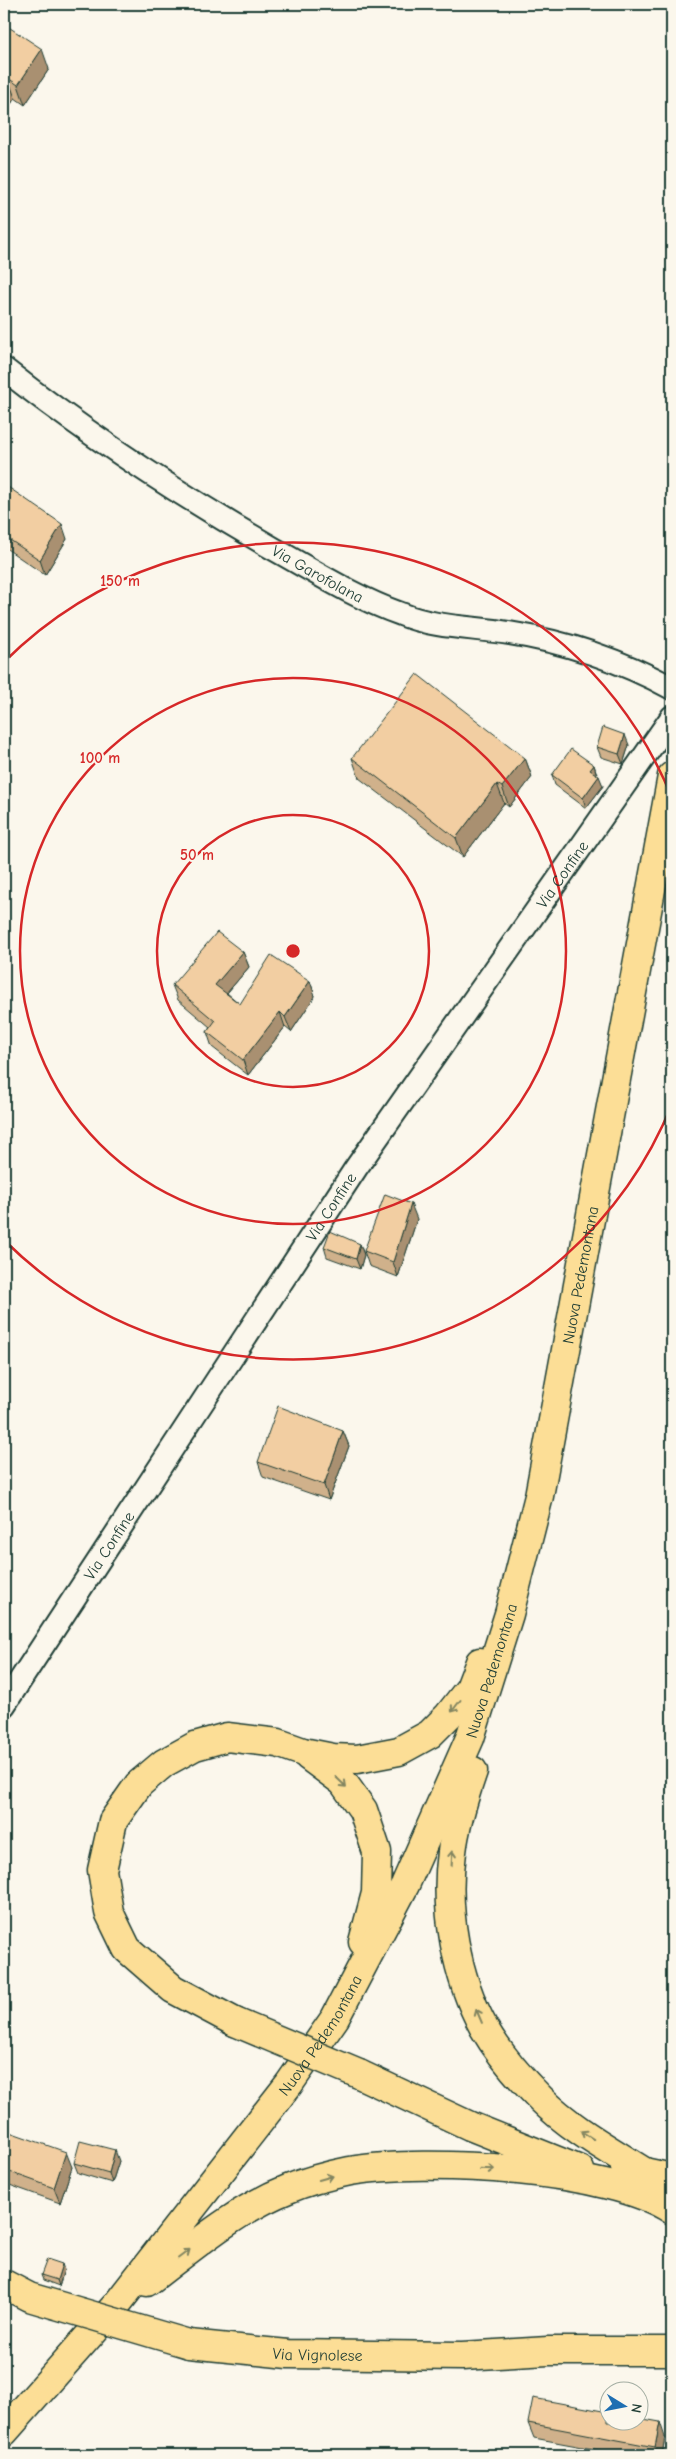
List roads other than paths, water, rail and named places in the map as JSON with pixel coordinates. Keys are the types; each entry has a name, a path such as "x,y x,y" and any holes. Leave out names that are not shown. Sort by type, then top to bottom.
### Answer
{"main road":[{"name":"Nuova Pedemontana","path":"4,2432 117,2304 289,2084 334,2018 405,1886 470,1738 500,1648 528,1545 555,1418 672,776"},
{"path":"585,1257 554,1347 519,1515 484,1651 470,1688 448,1716 430,1734 399,1751 357,1760 303,1752 278,1743 227,1737 196,1746 164,1762 139,1784 113,1821 102,1870 109,1912 127,1949 173,1989 235,2022 359,2074 470,2126 637,2182"},
{"path":"528,1545 527,1584 516,1646 470,1780 451,1853 450,1895 454,1942 467,1987 484,2028 512,2068 542,2100 672,2210"},
{"path":"303,1752 343,1782 363,1810 377,1852 376,1893 361,1950 334,2018"},
{"path":"117,2304 239,2213 288,2188 349,2171 412,2165 499,2169 637,2182 672,2178"},
{"name":"Via Vignolese","path":"4,2284 30,2297 189,2344 288,2354 462,2356 548,2351 672,2351"},
{"name":"Via Vignolese","path":"642,2350 672,2336"}],"street":[{"name":"Via Garofolana","path":"4,368 49,404 166,484 343,588 418,620 544,639 592,652 640,671 672,688"},
{"name":"Via Confine","path":"4,1705 356,1168 672,717"}]}
